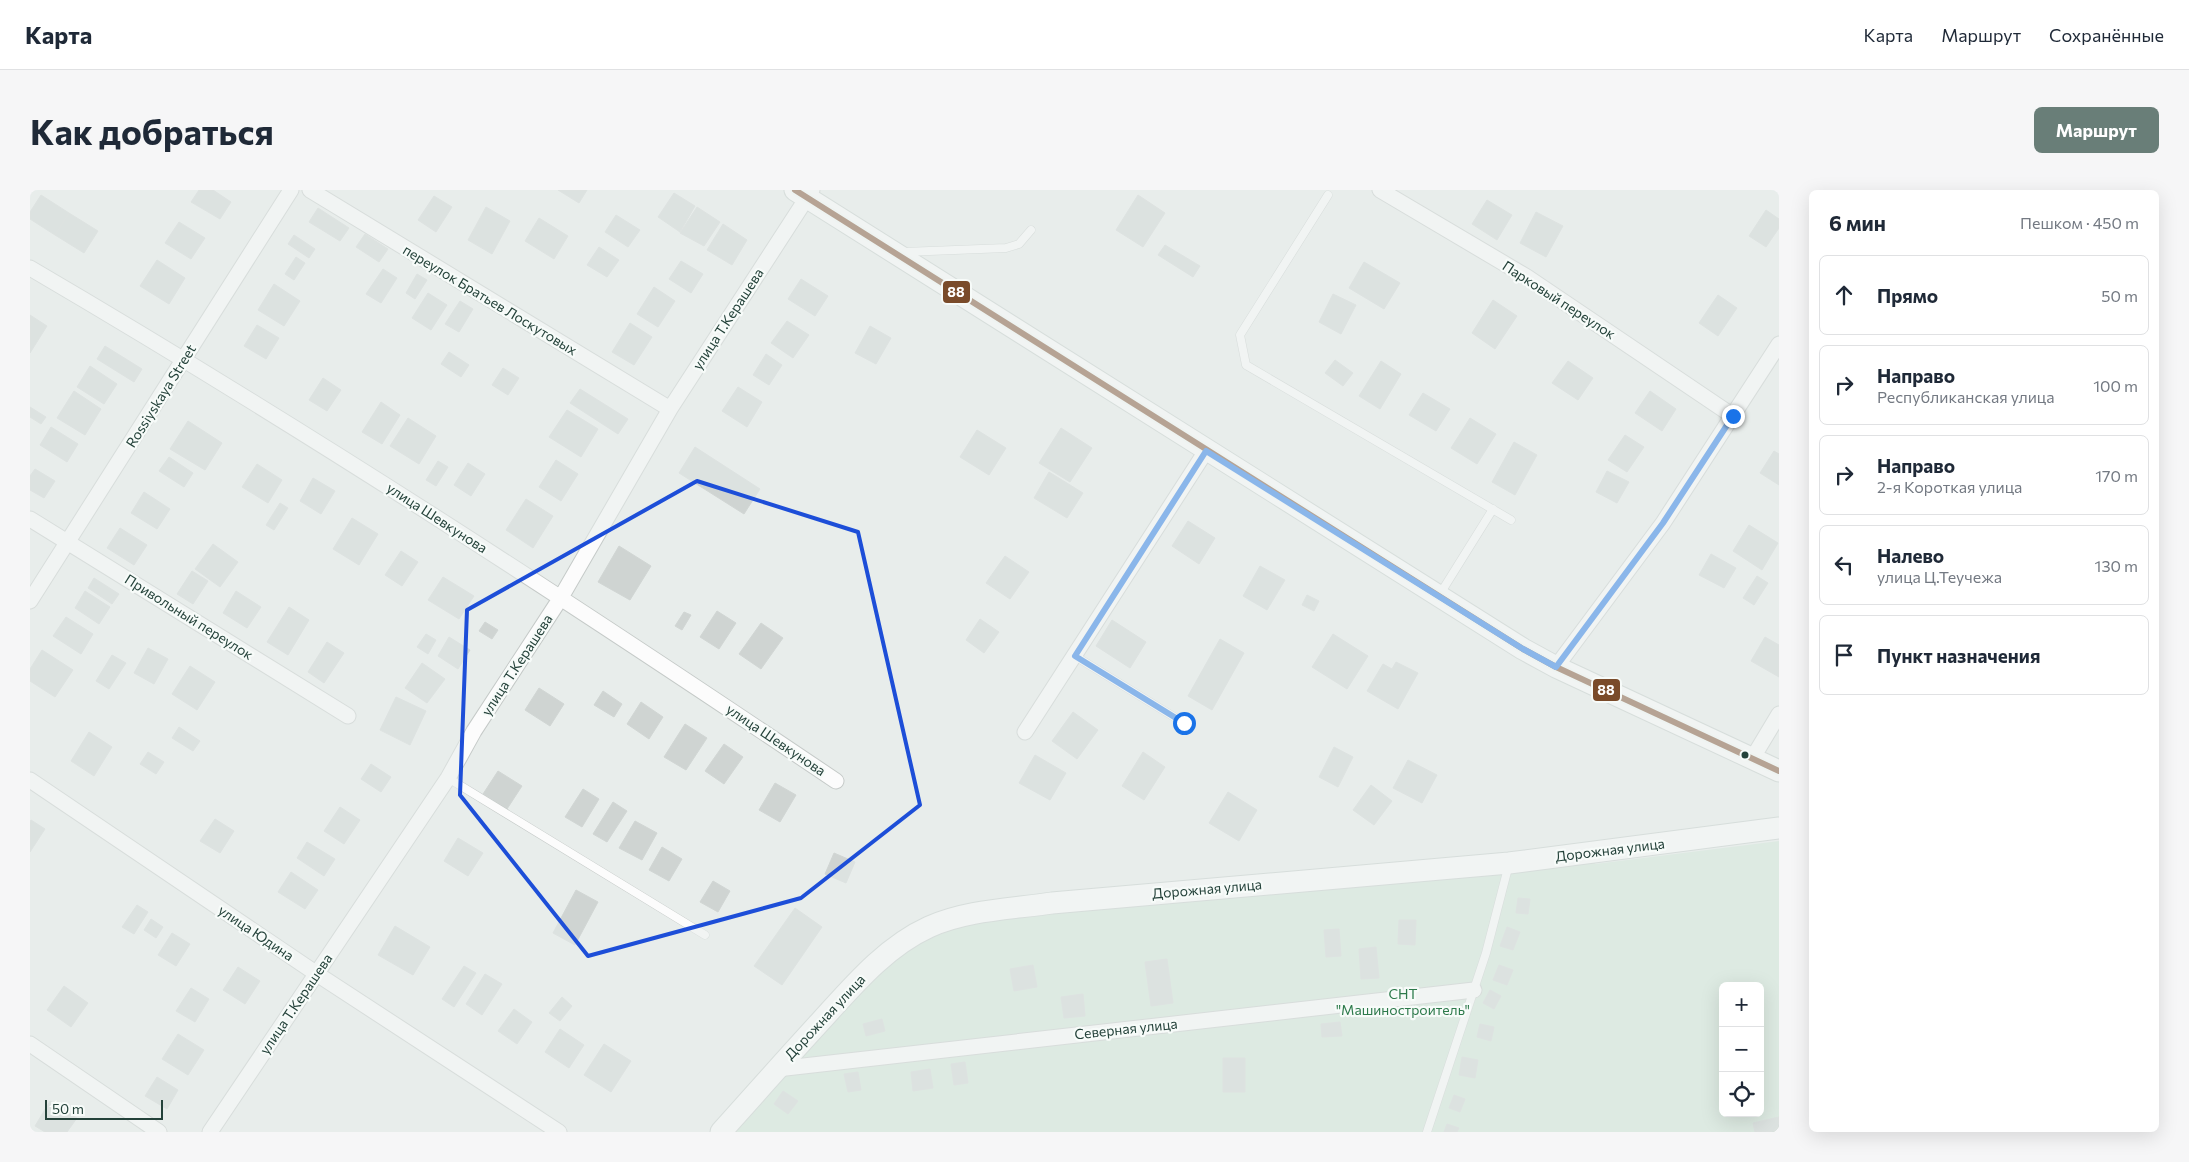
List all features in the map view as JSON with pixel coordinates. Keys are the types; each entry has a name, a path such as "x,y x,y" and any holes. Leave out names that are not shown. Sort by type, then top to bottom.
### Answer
{"street":[{"name":"Rossiyskaya Street","path":"30,601 291,190"},
{"name":"переулок Братьев Лоскутовых","path":"310,190 670,409"},
{"name":"Парковый переулок","path":"1380,190 1527,277 1733,416"},
{"name":"улица Т.Керашева","path":"210,1132 448,778 474,731 560,599 670,409 804,192"},
{"path":"804,192 894,253 1206,451 1556,667 1779,770"},
{"name":"улица Шевкунова","path":"30,268 184,358 419,506 560,599 610,628 836,781"},
{"path":"1556,667 1663,523 1779,344"},
{"path":"1025,732 1206,451"},
{"name":"Привольный переулок","path":"30,519 348,716"},
{"path":"1752,759 1779,714"},
{"name":"улица Юдина","path":"30,780 317,974 560,1132"},
{"name":"Дорожная улица","path":"721,1132 858,980 910,937 944,921 982,913 1052,903 1509,863 1779,828"},
{"name":"Северная улица","path":"777,1069 1474,990"},
{"path":"30,1044 159,1132"}],"lane":[{"path":"1328,195 1240,335 1246,366 1511,520"},
{"path":"894,253 1006,248 1019,244 1031,230"},
{"path":"1439,596 1493,509"},
{"path":"1075,656 1184,723"},
{"path":"448,778 704,935"},
{"path":"1427,1132 1486,953 1509,863"}],"highlighted area":[{"path":"697,481 858,532 920,805 801,898 588,956 460,795 467,610"}],"green space":[{"name":"СНТ \"Машиностроитель\"","path":"1779,841 1779,1132 721,1132 777,1069 928,927 1599,851 1595,864"}],"building":[{"path":"199,190 213,190 231,202 220,219 191,202"},
{"path":"558,190 587,190 579,203"},
{"path":"674,193 695,206 680,232 658,217"},
{"path":"41,195 69,213 55,235 30,219 30,212"},
{"path":"1138,195 1165,213 1143,247 1116,230"},
{"path":"434,196 452,207 436,232 418,220"},
{"path":"1487,200 1512,215 1497,240 1472,224"},
{"path":"486,207 510,221 492,254 468,240"},
{"path":"697,207 720,222 704,246 680,233"},
{"path":"318,208 349,228 340,241 309,222"},
{"path":"1766,210 1779,219 1779,228 1766,247 1749,236"},
{"path":"1536,212 1563,226 1546,257 1520,243"},
{"path":"69,213 98,231 84,253 55,235"},
{"path":"616,215 640,230 628,247 605,232"},
{"path":"539,218 568,236 554,259 525,241"},
{"path":"179,222 205,238 191,259 165,243"},
{"path":"723,224 747,240 732,265 707,250"},
{"path":"365,234 388,249 379,262 356,247"},
{"path":"294,235 315,249 309,258 288,244"},
{"path":"1165,245 1200,266 1193,277 1158,255"},
{"path":"599,247 619,260 607,277 587,265"},
{"path":"296,257 305,263 294,280 285,274"},
{"path":"157,260 185,278 169,304 140,286"},
{"path":"681,261 703,274 691,293 669,279"},
{"path":"1364,262 1400,283 1384,309 1349,288"},
{"path":"383,269 397,278 381,303 366,294"},
{"path":"417,274 427,280 415,299 406,293"},
{"path":"801,279 828,296 815,316 788,299"},
{"path":"274,284 300,301 284,326 258,310"},
{"path":"654,287 675,301 658,327 637,314"},
{"path":"428,293 447,305 431,330 412,318"},
{"path":"1333,294 1356,305 1341,334 1319,322"},
{"path":"1718,295 1737,308 1718,336 1699,323"},
{"path":"1493,300 1517,316 1495,349 1472,333"},
{"path":"460,301 473,309 459,332 445,324"},
{"path":"30,315 47,326 30,353"},
{"path":"787,321 809,335 793,358 771,343"},
{"path":"630,323 652,337 634,365 612,352"},
{"path":"257,325 279,338 266,359 244,346"},
{"path":"870,326 891,338 876,364 855,353"},
{"path":"105,346 142,369 134,382 97,359"},
{"path":"449,352 469,365 461,377 441,364"},
{"path":"766,354 782,365 769,385 753,375"},
{"path":"1335,360 1353,373 1343,386 1325,373"},
{"path":"1381,361 1401,374 1380,409 1359,396"},
{"path":"1568,361 1593,378 1578,400 1552,383"},
{"path":"90,366 117,384 104,404 77,387"},
{"path":"503,368 519,378 508,395 492,385"},
{"path":"323,378 341,390 327,411 309,400"},
{"path":"738,387 762,402 747,427 722,411"},
{"path":"580,389 628,419 618,434 570,403"},
{"path":"74,391 101,409 85,435 57,418"},
{"path":"1650,391 1676,409 1662,431 1635,413"},
{"path":"1423,393 1450,409 1436,431 1409,415"},
{"path":"381,402 400,415 382,444 362,432"},
{"path":"30,407 46,417 41,424 30,417"},
{"path":"567,410 598,429 581,457 549,437"},
{"path":"408,418 436,436 419,464 390,446"},
{"path":"1470,418 1496,434 1477,464 1451,448"},
{"path":"188,421 222,443 205,470 170,449"},
{"path":"51,427 78,444 67,462 40,445"},
{"path":"1061,428 1092,448 1070,482 1039,463"},
{"path":"977,430 1006,448 989,475 960,457"},
{"path":"1625,435 1644,447 1627,472 1608,460"},
{"path":"1514,442 1537,455 1515,495 1492,482"},
{"path":"695,447 760,489 744,514 679,473"},
{"path":"1774,451 1779,454 1779,485 1760,473"},
{"path":"169,457 193,473 184,487 159,471"},
{"path":"556,460 578,474 561,501 539,487"},
{"path":"438,461 448,467 436,486 426,480"},
{"path":"468,463 485,474 471,496 454,485"},
{"path":"257,464 282,480 268,503 242,487"},
{"path":"35,469 55,481 44,498 30,490 30,476"},
{"path":"1607,471 1629,482 1617,503 1596,492"},
{"path":"1049,472 1083,493 1067,518 1034,498"},
{"path":"313,478 335,491 321,514 300,501"},
{"path":"144,492 170,509 157,529 131,513"},
{"path":"526,499 553,516 533,548 506,530"},
{"path":"280,503 288,508 274,530 266,525"},
{"path":"352,518 378,534 359,565 333,549"},
{"path":"1188,521 1215,538 1199,564 1172,546"},
{"path":"1749,525 1778,543 1762,570 1733,551"},
{"path":"120,528 147,545 134,565 107,548"},
{"path":"213,544 238,562 220,587 195,569"},
{"path":"619,546 651,566 630,600 598,582"},
{"path":"401,551 418,562 402,586 385,575"},
{"path":"1711,554 1736,568 1724,588 1699,575"},
{"path":"1005,556 1029,572 1010,599 986,583"},
{"path":"1260,566 1285,580 1267,610 1243,596"},
{"path":"192,571 208,581 193,604 177,594"},
{"path":"1757,576 1768,583 1754,605 1743,598"},
{"path":"443,577 474,596 459,619 428,600"},
{"path":"94,578 119,594 112,604 88,588"},
{"path":"85,591 110,607 99,624 75,608"},
{"path":"236,591 261,607 247,628 223,613"},
{"path":"1307,595 1319,601 1314,611 1302,605"},
{"path":"289,607 309,620 288,655 267,642"},
{"path":"717,611 736,623 719,649 700,637"},
{"path":"684,612 691,615 682,630 675,626"},
{"path":"66,617 93,634 81,654 53,636"},
{"path":"980,619 999,632 984,653 966,640"},
{"path":"1112,620 1146,642 1130,668 1096,646"},
{"path":"485,622 498,630 492,639 479,631"},
{"path":"761,623 783,638 761,669 739,654"},
{"path":"426,634 436,640 428,654 417,647"},
{"path":"1333,634 1368,656 1347,689 1312,667"},
{"path":"449,637 470,650 458,669 438,656"},
{"path":"1765,637 1779,645 1779,677 1751,661"},
{"path":"1220,639 1244,653 1212,710 1188,696"},
{"path":"327,642 344,653 324,683 308,672"},
{"path":"148,648 168,659 154,684 134,673"},
{"path":"42,650 73,670 55,697 30,681 30,669"},
{"path":"112,655 126,663 109,689 96,681"},
{"path":"1396,662 1418,673 1398,709 1367,691 1383,664 1392,669"},
{"path":"422,663 445,679 427,703 405,688"},
{"path":"190,666 215,682 197,710 172,694"},
{"path":"539,688 564,704 550,726 525,710"},
{"path":"603,691 622,704 614,717 594,705"},
{"path":"396,697 426,711 410,745 380,730"},
{"path":"641,702 663,717 649,739 627,724"},
{"path":"1073,712 1098,730 1077,759 1052,741"},
{"path":"685,724 707,738 686,770 664,757"},
{"path":"179,727 200,741 193,751 172,738"},
{"path":"89,732 112,747 94,776 71,761"},
{"path":"724,744 743,757 724,784 705,771"},
{"path":"1334,747 1353,757 1338,787 1319,777"},
{"path":"148,752 164,762 156,774 140,764"},
{"path":"1143,752 1165,767 1144,800 1122,786"},
{"path":"1035,755 1066,773 1050,800 1019,783"},
{"path":"1408,760 1437,775 1422,803 1393,788"},
{"path":"371,764 391,777 381,792 361,779"},
{"path":"498,771 522,786 507,809 483,794"},
{"path":"775,783 796,795 780,822 759,810"},
{"path":"1371,785 1392,801 1374,825 1353,810"},
{"path":"583,789 599,799 582,827 565,817"},
{"path":"1228,792 1257,810 1239,841 1209,823"},
{"path":"613,802 627,811 607,842 593,834"},
{"path":"340,807 360,820 344,844 324,831"},
{"path":"215,819 234,831 220,853 200,841"},
{"path":"31,820 45,829 30,852 30,822"},
{"path":"635,821 657,833 642,860 619,848"},
{"path":"458,838 483,853 468,876 444,861"},
{"path":"307,842 335,859 324,876 297,858"},
{"path":"662,847 682,859 669,881 649,870"},
{"path":"834,853 855,862 846,883 825,874"},
{"path":"291,872 318,890 305,909 278,892"},
{"path":"713,881 730,891 718,912 700,902"},
{"path":"576,890 598,902 575,945 553,933"},
{"path":"1518,898 1530,899 1528,914 1516,913"},
{"path":"137,905 148,912 134,934 122,927"},
{"path":"795,908 822,927 782,985 754,966"},
{"path":"151,919 163,927 156,938 144,930"},
{"path":"1399,920 1416,920 1415,945 1398,944"},
{"path":"395,926 430,947 413,975 378,955"},
{"path":"1507,927 1520,932 1513,950 1500,946"},
{"path":"1339,929 1341,956 1326,957 1324,930"},
{"path":"172,933 190,944 176,966 158,955"},
{"path":"1376,947 1379,978 1361,979 1359,949"},
{"path":"1167,959 1173,1003 1151,1006 1145,962"},
{"path":"1033,965 1037,987 1014,991 1010,969"},
{"path":"1499,965 1513,970 1507,985 1493,980"},
{"path":"464,966 476,973 454,1007 442,999"},
{"path":"238,967 260,981 245,1004 223,990"},
{"path":"485,974 502,984 482,1015 466,1004"},
{"path":"64,986 88,1003 71,1027 47,1010"},
{"path":"191,988 209,999 195,1022 176,1011"},
{"path":"1490,990 1501,996 1494,1009 1483,1003"},
{"path":"1083,994 1085,1016 1064,1018 1061,997"},
{"path":"562,997 572,1006 560,1021 549,1013"},
{"path":"514,1009 532,1022 517,1044 498,1031"},
{"path":"882,1019 885,1031 866,1036 863,1024"},
{"path":"1340,1022 1342,1036 1322,1037 1321,1024"},
{"path":"1480,1024 1494,1027 1491,1041 1477,1037"},
{"path":"560,1029 584,1045 569,1068 545,1052"},
{"path":"178,1034 204,1050 188,1075 162,1059"},
{"path":"604,1044 631,1061 611,1092 584,1075"},
{"path":"1462,1057 1478,1060 1475,1078 1459,1075"},
{"path":"1223,1058 1245,1058 1245,1092 1223,1092"},
{"path":"965,1062 968,1083 954,1085 951,1064"},
{"path":"930,1069 933,1088 913,1091 911,1072"},
{"path":"858,1072 861,1090 848,1092 844,1074"},
{"path":"157,1077 178,1090 167,1109 145,1096"},
{"path":"783,1091 798,1101 788,1114 774,1104"},
{"path":"1454,1095 1465,1099 1460,1112 1449,1108"},
{"path":"50,1101 77,1118 67,1132 45,1132 35,1126"},
{"path":"1779,1117 1779,1132 1755,1132 1753,1123"},
{"path":"1447,1124 1459,1128 1457,1132 1444,1132"}],"transit line":[{"name":"88","path":"795,190 1523,649 1556,667 1779,771"}],"route":[{"path":"1184,723 1075,656 1206,451 1523,649 1556,667 1663,523 1733,416"}]}
